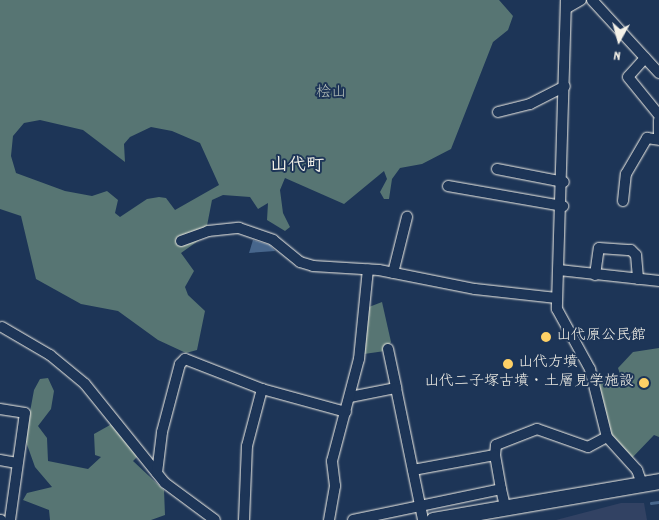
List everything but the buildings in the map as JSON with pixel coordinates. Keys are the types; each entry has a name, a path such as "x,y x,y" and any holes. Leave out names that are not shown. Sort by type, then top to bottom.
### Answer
{"street":[{"path":"581,0 567,4 564,182 557,298 561,322 593,379 607,437 637,470 642,484"},
{"path":"592,0 659,73"},
{"path":"645,58 628,77 659,115"},
{"path":"498,112 530,104 565,86"},
{"path":"623,201 626,174 647,138 659,140 659,120"},
{"path":"497,169 564,182"},
{"path":"448,186 563,206"},
{"path":"394,273 406,216"},
{"path":"181,241 208,231 239,228 273,240 300,262 394,273 474,289 557,298"},
{"path":"595,274 598,248 632,250 636,255 638,279"},
{"path":"329,520 335,486 332,461 350,397 362,342 368,269"},
{"path":"559,270 659,281"},
{"path":"1,327 50,355 85,384 157,473 215,520"},
{"path":"388,349 423,520"},
{"path":"157,473 165,423 185,359 262,389 346,412"},
{"path":"350,397 396,388"},
{"path":"244,520 248,446 262,389"},
{"path":"0,409 25,414 10,520"},
{"path":"504,506 495,455 496,444 537,429 588,447 607,437"},
{"path":"413,470 495,455"},
{"path":"0,460 17,463"},
{"path":"433,520 504,506 659,481"},
{"path":"354,520 502,489"}],"shaded area":[{"path":"253,240 270,245 275,251 249,253"},
{"path":"621,503 644,503 647,520 556,520"}],"green space":[{"name":"桧山","path":"0,0 499,0 513,16 508,30 493,42 451,149 422,164 400,168 392,179 389,199 384,199 380,192 387,179 384,171 344,204 285,178 280,190 283,213 290,227 285,231 267,220 268,203 258,209 250,197 223,195 212,200 205,236 181,253 194,271 185,287 188,295 205,311 197,350 186,353 158,340 118,311 81,304 36,279 21,216 0,209","holes":["40,120 83,130 125,162 124,144 130,137 151,127 172,131 200,143 219,185 175,210 166,198 159,197 147,199 120,217 115,213 118,200 107,191 92,196 65,191 16,173 11,156 13,136 24,123"]},
{"path":"382,302 391,342 385,351 364,354 369,307"},
{"path":"659,348 659,437 654,435 631,459 608,434 596,383 620,374 618,368 633,352"},
{"path":"48,378 54,391 51,409 38,426 47,438 48,461 88,469 101,457 95,455 94,434 110,425 111,419 138,456 133,461 164,490 165,515 151,520 50,520 49,510 23,500 27,493 52,487 35,467 25,439 34,390 40,379"}],"waterway":[{"path":"651,503 659,502"}],"place":[{"name":"山代原公民館","path":"546,337"},
{"name":"山代方墳","path":"508,364"},
{"name":"山代二子塚古墳・土層見学施設","path":"644,383"}],"district":[{"name":"山代町","path":"297,167"}]}
